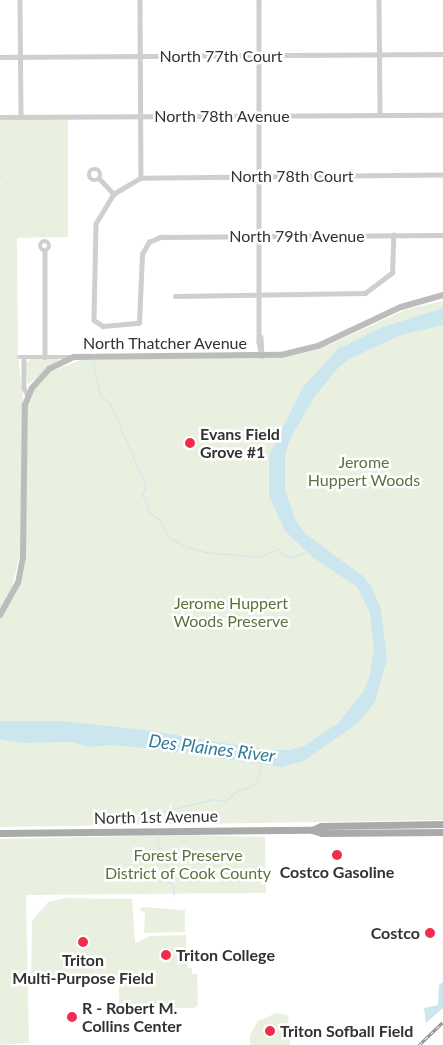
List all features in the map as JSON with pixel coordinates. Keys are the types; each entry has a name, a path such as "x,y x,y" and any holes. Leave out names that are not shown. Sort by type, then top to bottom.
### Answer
{"main road":[{"name":"North 1st Avenue","path":"312,830 321,826 443,824"},
{"name":"North 1st Avenue","path":"0,833 312,830 322,833 443,832"}],"street":[{"path":"20,0 21,117"},
{"path":"99,178 114,194 141,178 140,0"},
{"path":"259,0 262,356"},
{"path":"379,0 380,115"},
{"name":"North 77th Court","path":"0,57 443,54"},
{"name":"North 78th Avenue","path":"0,117 443,115"},
{"name":"North 78th Court","path":"141,178 443,175"},
{"name":"North 79th Avenue","path":"114,194 100,214 94,232 94,320 103,326 139,323 142,254 152,240 165,236 443,234"},
{"path":"174,296 365,293 392,273 393,235"},
{"path":"45,251 46,357"},
{"name":"North Thatcher Avenue","path":"0,615 18,583 22,558 23,424 28,396 42,374 74,357 262,356 318,346 401,307 443,295"},
{"path":"28,396 24,388 21,357 74,357"}],"green space":[{"path":"0,119 68,119 68,237 17,238 18,355 23,399 21,551 11,592 0,611"},
{"name":"Jerome Huppert Woods Preserve","path":"443,301 443,820 0,827 0,619 20,582 27,408 35,387 49,372 81,360 283,357 331,344 407,309"},
{"path":"30,359 60,359 28,385 25,365"},
{"name":"Forest Preserve District of Cook County","path":"188,835 265,837 266,893 26,895 29,1043 0,1045 0,839"},
{"name":"Triton Multi-Purpose Field","path":"65,898 132,899 135,943 150,936 186,935 188,968 192,968 192,974 197,974 198,1005 194,1008 136,1008 136,1004 119,1005 119,985 116,982 108,982 107,978 31,979 32,921 48,902"},
{"path":"142,907 185,910 185,932 144,933 145,913 139,909"},
{"name":"Triton Sofball Field","path":"276,1013 288,1015 290,1045 250,1045 250,1035 258,1021"}],"water":[{"name":"Des Plaines River","path":"443,308 443,325 401,335 349,359 339,367 315,396 290,439 285,456 285,491 296,521 306,534 363,576 372,588 381,609 387,659 375,702 358,723 304,761 282,767 145,748 112,745 88,747 72,742 22,743 0,739 0,721 61,721 146,730 267,750 289,750 304,746 338,723 363,692 369,678 374,650 370,613 357,587 311,556 285,531 269,496 269,455 303,387 338,349 380,328"},
{"path":"443,982 443,1008 426,1023 424,1008 438,1005 439,985"}],"waterway":[{"path":"337,343 341,348"},
{"path":"93,362 100,395 110,403 146,487 142,495 148,505 146,510 159,519 170,538 185,546"},
{"path":"188,547 206,552 258,557 279,549 283,555 293,557 305,552"},
{"name":"Des Plaines River","path":"159,825 152,819 154,814 213,799 225,801 237,791 253,785 258,778 261,765"},
{"path":"159,837 157,846 168,858 165,871 168,882 173,884 174,896"}],"railway":[{"path":"419,1045 443,1022"}],"place":[{"name":"Evans Field Grove #1","path":"190,443"},
{"name":"Costco Gasoline","path":"337,855"},
{"name":"Costco","path":"430,933"},
{"name":"Triton Multi-Purpose Field","path":"83,942"},
{"name":"Triton College","path":"166,955"},
{"name":"R - Robert M. Collins Center","path":"72,1017"},
{"name":"Triton Sofball Field","path":"270,1031"}],"park label":[{"name":"Jerome Huppert Woods","path":"364,471"}]}
